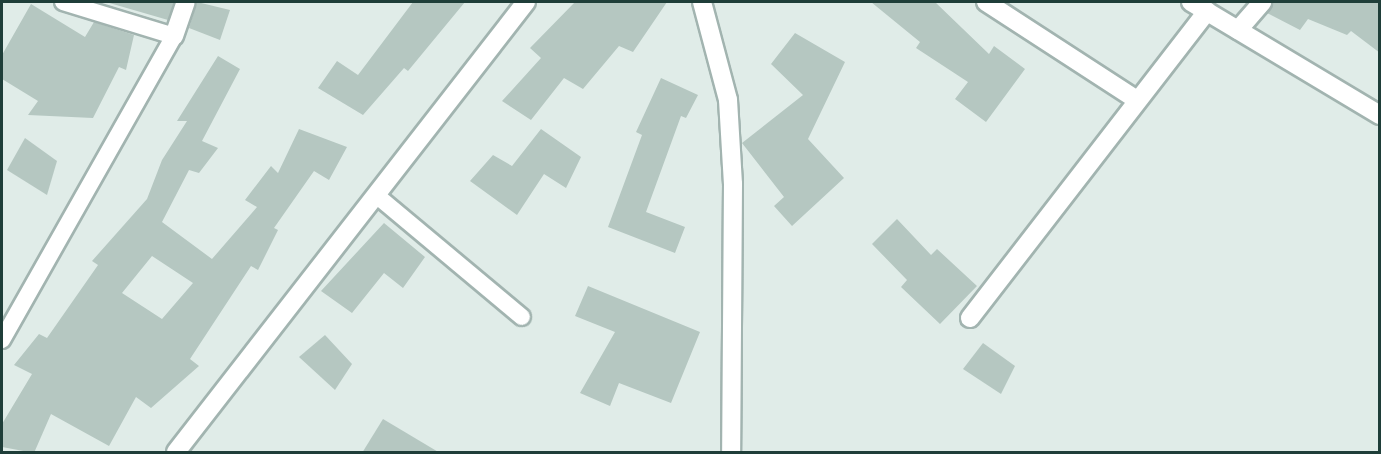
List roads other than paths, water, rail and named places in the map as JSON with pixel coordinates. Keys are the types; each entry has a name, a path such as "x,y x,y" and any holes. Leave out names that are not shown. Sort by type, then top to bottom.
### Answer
{"street":[{"path":"174,36 186,2"},
{"path":"176,453 526,2"},
{"path":"702,2 728,110 731,453"},
{"path":"986,2 1137,100"},
{"path":"1191,2 1380,115"},
{"path":"1238,30 1262,2"},
{"path":"970,318 1207,11"}],"lane":[{"path":"2,340 174,36 63,2"},
{"path":"376,195 522,317"}]}
